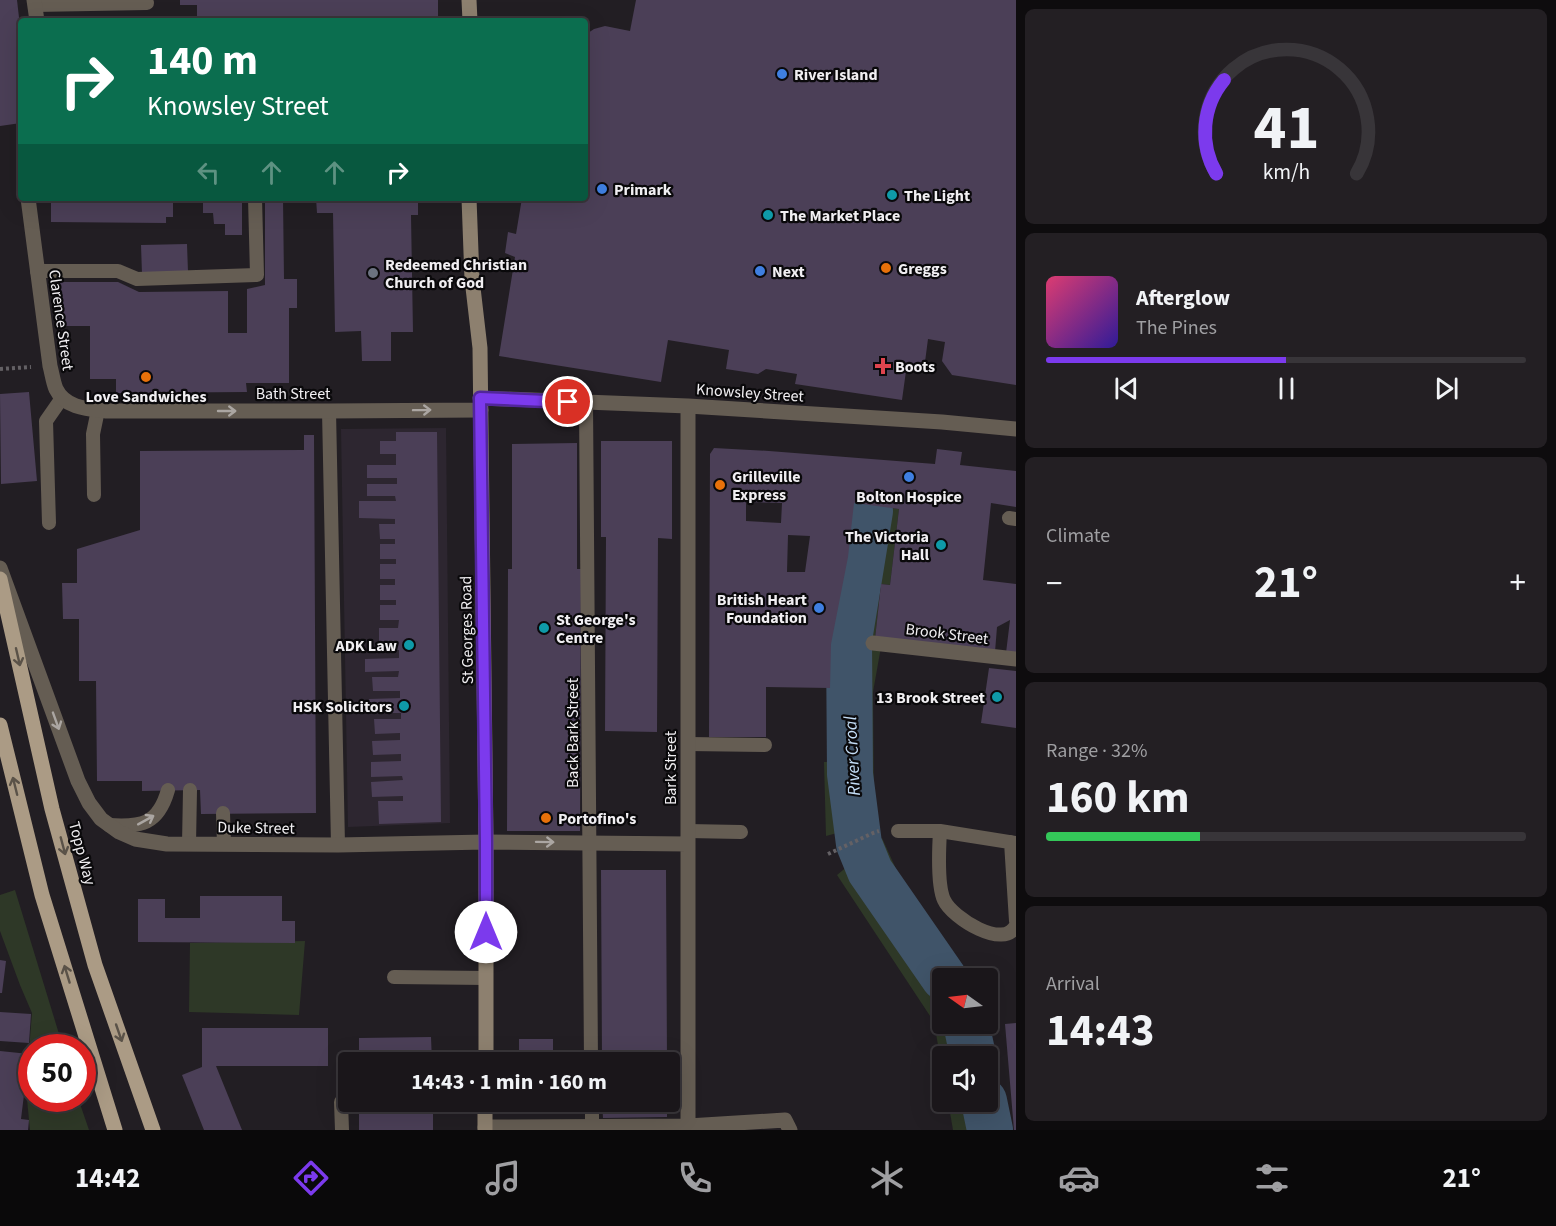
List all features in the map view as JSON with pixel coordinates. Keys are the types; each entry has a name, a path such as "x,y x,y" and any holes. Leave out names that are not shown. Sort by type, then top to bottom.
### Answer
{"main road":[{"path":"469,0 470,18"},
{"name":"St Georges Road","path":"469,201 472,279 480,348 486,1052"},
{"name":"Topp Way","path":"0,579 52,809 89,943 153,1130"},
{"path":"0,725 42,895 115,1130"},
{"path":"485,1112 485,1128"}],"street":[{"path":"35,3 37,18"},
{"name":"Clarence Street","path":"28,201 50,366 55,387 62,398"},
{"path":"62,398 74,405 102,410"},
{"name":"Knowsley Street","path":"481,404 586,403 688,406 942,422 1016,429"},
{"name":"Bath Street","path":"102,410 329,411 481,404"},
{"name":"Bark Street","path":"688,406 688,1128"},
{"name":"Duke Street","path":"0,568 78,781 89,803 101,819 119,832 135,839 167,844 338,845 486,842 590,843 688,838"},
{"name":"Brook Street","path":"873,643 1016,659"},
{"path":"485,1128 592,1126 688,1128 787,1125"}],"lane":[{"path":"35,3 147,3"},
{"path":"37,271 118,271 136,279 257,275 255,201"},
{"path":"49,523 46,421 62,398"},
{"name":"Back Bark Street","path":"586,403 591,1052"},
{"path":"94,495 93,435 102,410"},
{"path":"329,411 338,845"},
{"path":"688,744 765,745"},
{"path":"109,825 131,826 143,823 153,817 164,804 168,790"},
{"path":"189,844 190,790"},
{"path":"223,813 224,844"},
{"path":"898,831 940,831 1014,842 1016,923 1014,929 1008,933 985,932 967,924 951,910 944,899 940,876 940,831"},
{"path":"688,838 741,832"},
{"path":"394,977 486,978"},
{"path":"341,1112 342,1130"},
{"path":"592,1112 592,1126"}],"path":[{"path":"0,369 50,366"},
{"path":"828,854 873,833"}],"shaded area":[{"path":"446,428 450,823 348,827 341,429"}],"green space":[{"path":"854,503 899,509 890,585 881,584 875,639 881,647 873,692 874,821 826,836 824,762 830,762 831,644 848,557"},
{"path":"882,838 926,935 955,968 932,968 932,1019 837,875"},
{"path":"15,890 59,1034 30,1034 32,1013 0,931 0,895"},
{"path":"305,941 299,1015 189,1012 190,943"},
{"path":"936,1034 987,1034 989,1046 938,1046"},
{"path":"998,1093 1005,1130 953,1130 950,1112 998,1112"},
{"path":"28,1112 83,1112 89,1130 30,1130"}],"building":[{"path":"0,0 17,0 19,18 18,123 0,126"},
{"path":"180,0 438,0 438,18 197,18 197,5 180,5"},
{"name":"The Market Place","path":"636,0 1016,0 1016,385 952,375 942,361 945,342 928,339 925,362 912,372 906,371 902,400 795,384 797,374 766,369 758,374 726,369 729,350 668,340 661,382 499,356 515,257 505,253 508,232 516,234 522,201 588,201 588,33 605,26 630,31"},
{"path":"56,201 173,201 173,217 166,217 166,223 51,222 51,203"},
{"path":"203,201 242,201 242,235 225,235 225,224 214,224 213,213 203,213"},
{"path":"265,201 283,201 284,279 297,279 297,308 289,308 289,383 246,383 247,392 116,393 116,379 90,379 90,326 59,326 59,282 118,282 139,292 228,291 228,333 247,333 247,289 265,285"},
{"name":"Redeemed Christian Church of God","path":"316,201 418,201 418,215 411,215 413,332 391,332 391,361 362,361 361,331 335,332 333,213 317,213"},
{"path":"187,244 188,272 142,274 141,245"},
{"path":"29,392 37,481 1,484 0,394"},
{"path":"396,432 437,432 441,822 379,824 378,801 403,801 403,796 372,797 371,782 403,780 402,776 371,777 371,762 401,761 401,754 373,755 372,741 400,740 400,733 375,734 374,719 401,719 401,713 369,713 369,699 400,698 400,691 373,691 372,677 398,677 399,671 365,672 365,659 399,658 399,650 379,650 379,628 398,628 399,620 380,620 380,605 396,605 396,600 380,600 380,585 395,585 395,579 380,579 380,564 396,564 396,559 380,559 380,544 395,544 395,539 380,539 379,524 395,524 395,519 359,518 359,501 396,501 395,496 367,496 367,484 397,484 397,478 367,478 367,465 396,465 396,454 380,454 380,441 396,441"},
{"path":"304,435 314,435 316,813 201,814 200,790 142,791 142,781 97,781 96,681 79,681 79,619 63,619 62,583 77,583 77,549 140,530 140,451 304,450"},
{"path":"601,441 672,441 672,539 658,538 657,732 605,731 606,537 601,537"},
{"path":"577,443 577,569 581,569 580,831 507,831 508,569 512,569 512,444"},
{"path":"714,448 935,464 937,449 962,452 960,465 1016,471 1016,507 991,503 983,580 1016,584 1016,654 1006,653 1010,620 997,627 995,652 875,639 881,584 890,585 899,509 854,503 848,557 831,644 830,688 766,687 766,737 709,737 710,454","holes":["746,502 782,503 781,523 746,521","788,535 810,536 805,572 787,572"]},
{"name":"13 Brook Street","path":"989,668 1016,671 1016,728 981,723"},
{"path":"601,870 666,870 667,1052 602,1052"},
{"path":"200,896 282,896 282,921 295,921 295,943 138,942 138,899 165,899 165,918 200,918"},
{"path":"0,960 6,961 2,993 0,993"},
{"path":"0,1012 31,1014 30,1034 18,1034 18,1042 0,1041"},
{"path":"1016,1023 1016,1130 1014,1130 1005,1024"},
{"path":"202,1028 328,1028 328,1066 216,1066 242,1130 204,1130 182,1075 202,1067"},
{"path":"431,1037 432,1052 359,1052 359,1038"},
{"path":"519,1039 553,1039 553,1052 519,1052"},
{"path":"0,1051 18,1053 18,1112 22,1112 21,1119 29,1120 28,1130 0,1130"},
{"path":"359,1112 433,1112 433,1130 359,1130"},
{"path":"520,1112 553,1112 553,1113 520,1114"},
{"path":"603,1112 667,1112 667,1117 603,1118"}],"waterway":[{"name":"River Croal","path":"870,511 849,640 850,774 859,844 870,871 937,968"},
{"name":"River Croal","path":"968,1034 971,1046"},
{"name":"River Croal","path":"986,1112 990,1130"}],"place":[{"name":"River Island","path":"782,74"},
{"name":"Primark","path":"602,189"},
{"name":"The Light","path":"892,195"},
{"name":"The Market Place","path":"768,215"},
{"name":"Greggs","path":"886,268"},
{"name":"Next","path":"760,271"},
{"name":"Redeemed Christian Church of God","path":"373,273"},
{"name":"Boots","path":"883,366"},
{"name":"Love Sandwiches","path":"146,377"},
{"name":"Bolton Hospice","path":"909,477"},
{"name":"Grilleville Express","path":"720,485"},
{"name":"The Victoria Hall","path":"941,545"},
{"name":"British Heart Foundation","path":"819,608"},
{"name":"St George's Centre","path":"544,628"},
{"name":"ADK Law","path":"409,645"},
{"name":"13 Brook Street","path":"997,697"},
{"name":"HSK Solicitors","path":"404,706"},
{"name":"Portofino's","path":"546,818"}],"route":[{"path":"486,932 480,398 568,402"}]}
